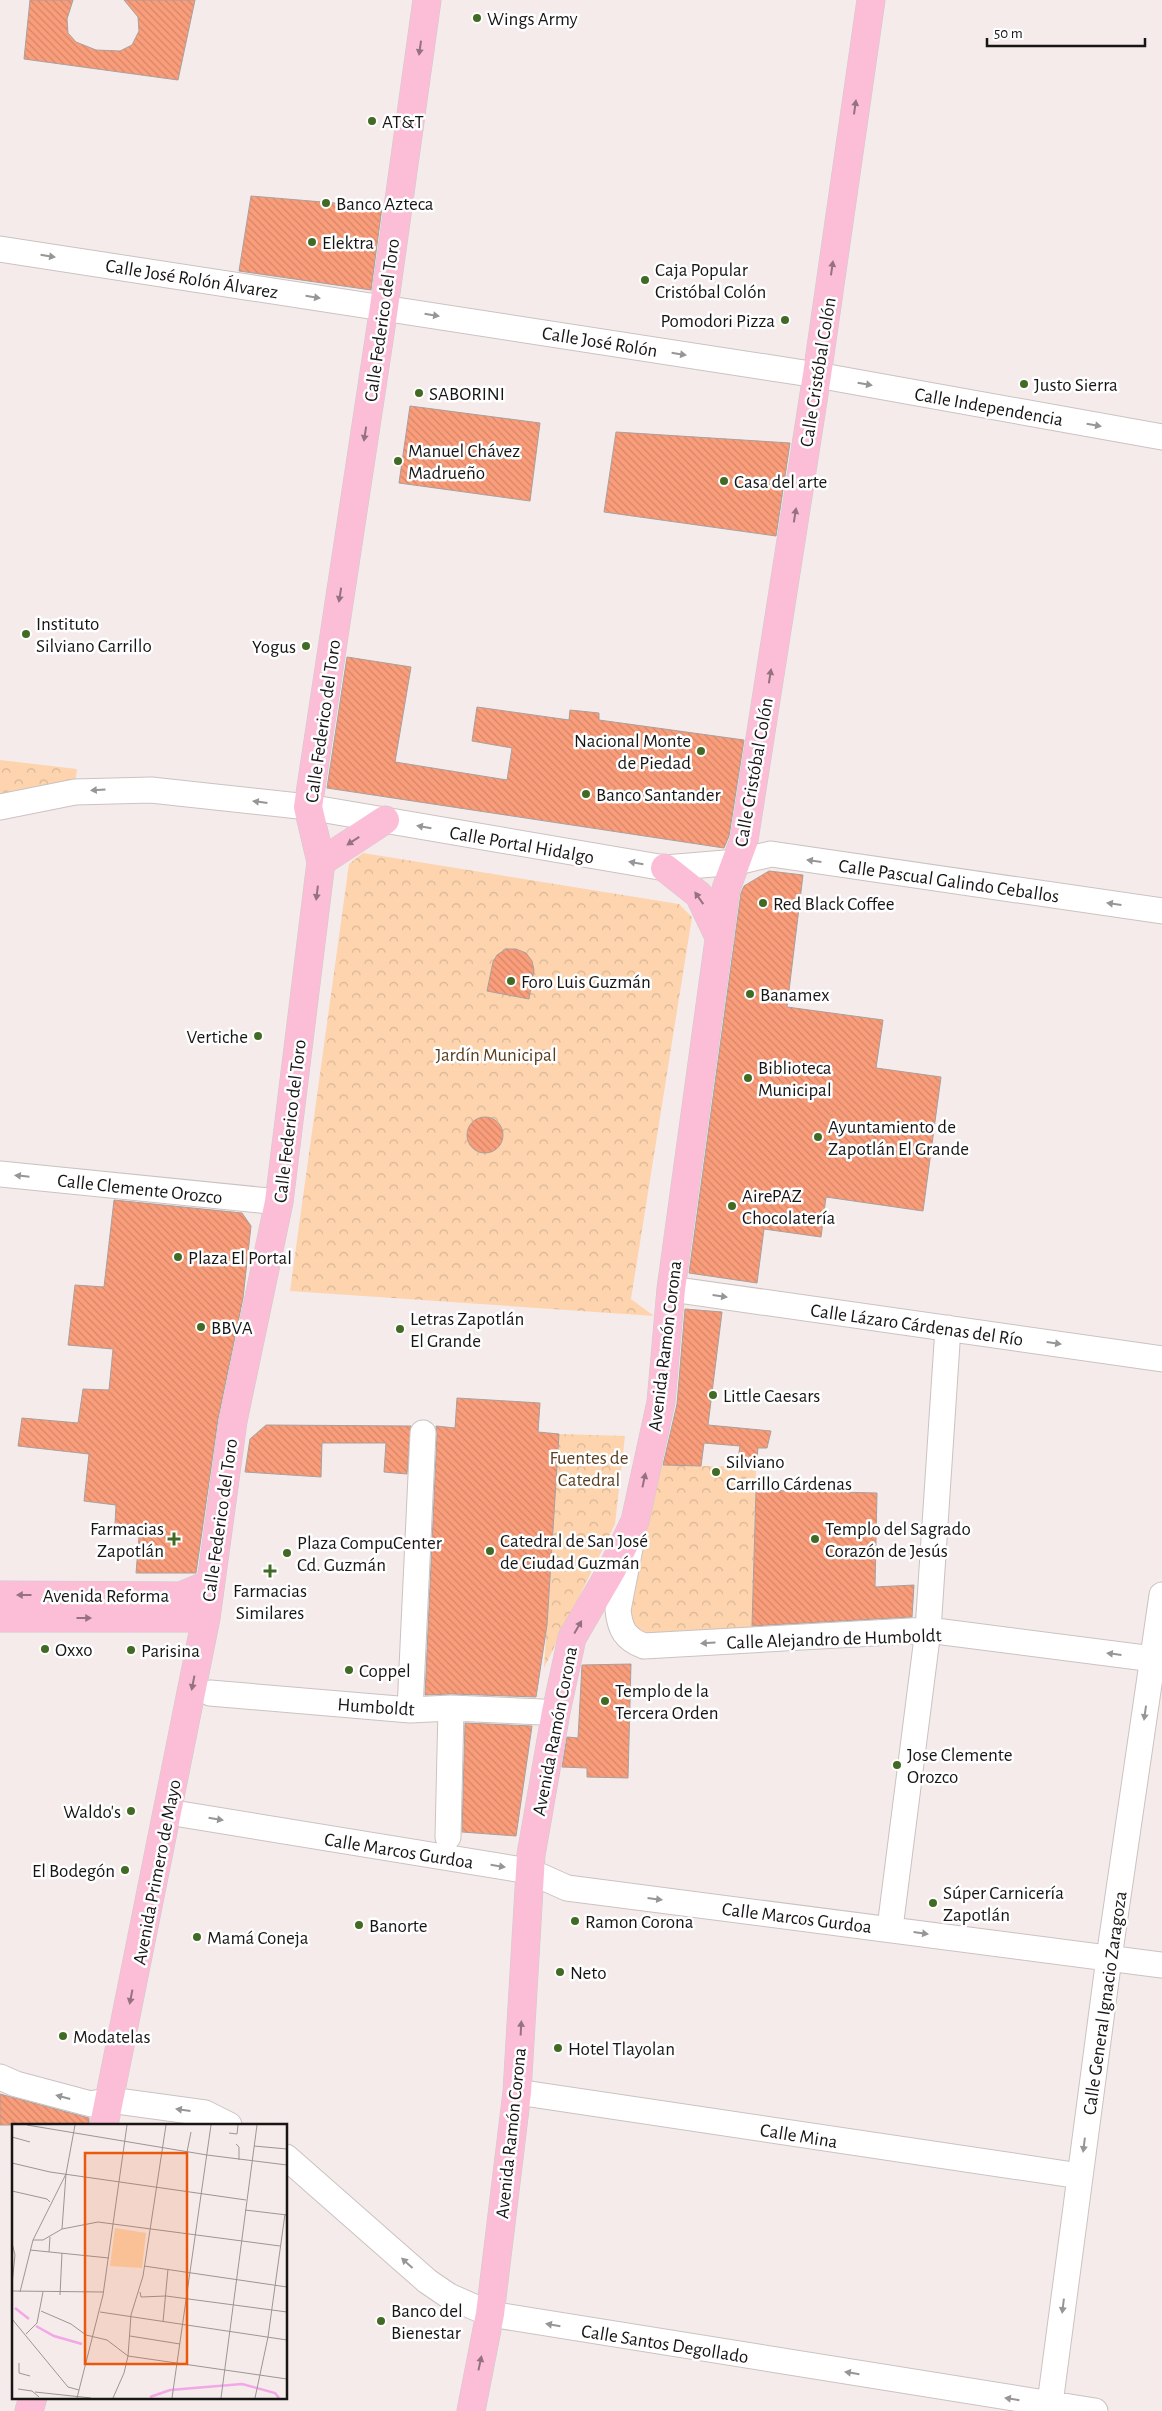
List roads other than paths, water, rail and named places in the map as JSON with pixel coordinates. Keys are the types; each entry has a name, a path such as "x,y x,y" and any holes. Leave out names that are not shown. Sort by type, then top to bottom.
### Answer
{"main road":[{"name":"Calle Federico del Toro","path":"206,1618 233,1421 279,1202 321,862 308,807 384,307 427,0"},
{"name":"Calle Cristóbal Colón","path":"737,862 744,840 817,375 871,0"},
{"path":"321,862 385,820"},
{"name":"Avenida Ramón Corona","path":"471,2411 490,2314 517,2092 529,1872 556,1712 572,1638 612,1568 635,1521 661,1402 671,1289 726,889 737,862"},
{"path":"665,868 699,895 720,939"},
{"name":"Avenida Reforma","path":"0,1595 181,1596 210,1584"},
{"name":"Avenida Reforma","path":"0,1618 206,1618"},
{"name":"Avenida Primero de Mayo","path":"107,2112 206,1618"},
{"path":"29,2411 33,2398"}],"street":[{"name":"Calle José Rolón Álvarez","path":"0,249 384,307"},
{"name":"Calle José Rolón","path":"384,307 817,375"},
{"name":"Calle Independencia","path":"817,375 1162,437"},
{"name":"Calle Portal Hidalgo","path":"0,807 75,792 112,789 151,790 308,807 665,868 737,862"},
{"name":"Calle Pascual Galindo Ceballos","path":"737,862 771,854 1162,911"},
{"name":"Calle Clemente Orozco","path":"0,1174 279,1202"},
{"name":"Calle Lázaro Cárdenas del Río","path":"671,1289 1162,1359"},
{"path":"890,1928 928,1630 948,1328"},
{"path":"410,1710 423,1433"},
{"name":"Calle Alejandro de Humboldt","path":"635,1521 618,1610 622,1631 636,1643 652,1647 928,1630 1157,1660"},
{"name":"Calle General Ignacio Zaragoza","path":"1050,2408 1109,1958 1157,1660 1162,1595"},
{"name":"Humboldt","path":"210,1693 410,1710 450,1708 542,1712"},
{"path":"448,1837 450,1708"},
{"name":"Calle Marcos Gurdoa","path":"168,1812 529,1872 567,1888 890,1928 1162,1965"},
{"path":"0,2077 16,2084 91,2104 107,2112 205,2113 227,2124"},
{"name":"Calle Mina","path":"517,2092 1080,2176"},
{"name":"Calle Santos Degollado","path":"288,2159 428,2281 449,2296 490,2314 1050,2408 1095,2411"}],"place":[{"name":"Wings Army","path":"477,18"},
{"name":"AT&T","path":"372,121"},
{"name":"Banco Azteca","path":"326,203"},
{"name":"Elektra","path":"312,242"},
{"name":"Caja Popular Cristóbal Colón","path":"645,280"},
{"name":"Pomodori Pizza","path":"785,320"},
{"name":"Justo Sierra","path":"1024,384"},
{"name":"SABORINI","path":"419,393"},
{"name":"Manuel Chávez Madrueño","path":"398,461"},
{"name":"Casa del arte","path":"724,481"},
{"name":"Instituto Silviano Carrillo","path":"26,634"},
{"name":"Yogus","path":"306,646"},
{"name":"Nacional Monte de Piedad","path":"701,751"},
{"name":"Banco Santander","path":"586,794"},
{"name":"Red Black Coffee","path":"763,903"},
{"name":"Foro Luis Guzmán","path":"511,981"},
{"name":"Banamex","path":"750,994"},
{"name":"Vertiche","path":"258,1036"},
{"name":"Biblioteca Municipal","path":"748,1078"},
{"name":"Ayuntamiento de Zapotlán El Grande","path":"818,1137"},
{"name":"AirePAZ Chocolatería","path":"732,1206"},
{"name":"Plaza El Portal","path":"178,1257"},
{"name":"BBVA","path":"201,1327"},
{"name":"Letras Zapotlán El Grande","path":"400,1329"},
{"name":"Little Caesars","path":"713,1395"},
{"name":"Silviano Carrillo Cárdenas","path":"716,1472"},
{"name":"Farmacias Zapotlán","path":"174,1539"},
{"name":"Templo del Sagrado Corazón de Jesús","path":"815,1539"},
{"name":"Catedral de San José de Ciudad Guzmán","path":"490,1551"},
{"name":"Plaza CompuCenter Cd. Guzmán","path":"287,1553"},
{"name":"Farmacias Similares","path":"270,1571"},
{"name":"Oxxo","path":"45,1649"},
{"name":"Parisina","path":"131,1650"},
{"name":"Coppel","path":"349,1670"},
{"name":"Templo de la Tercera Orden","path":"605,1701"},
{"name":"Jose Clemente Orozco","path":"897,1765"},
{"name":"Waldo's","path":"131,1811"},
{"name":"El Bodegón","path":"125,1870"},
{"name":"Súper Carnicería Zapotlán","path":"933,1903"},
{"name":"Ramon Corona","path":"575,1921"},
{"name":"Banorte","path":"359,1925"},
{"name":"Mamá Coneja","path":"197,1937"},
{"name":"Neto","path":"560,1972"},
{"name":"Modatelas","path":"63,2036"},
{"name":"Hotel Tlayolan","path":"558,2048"},
{"name":"Banco del Bienestar","path":"381,2321"}],"park label":[{"name":"Jardín Municipal","path":"496,1054"},
{"name":"Fuentes de Catedral","path":"589,1468"}]}
